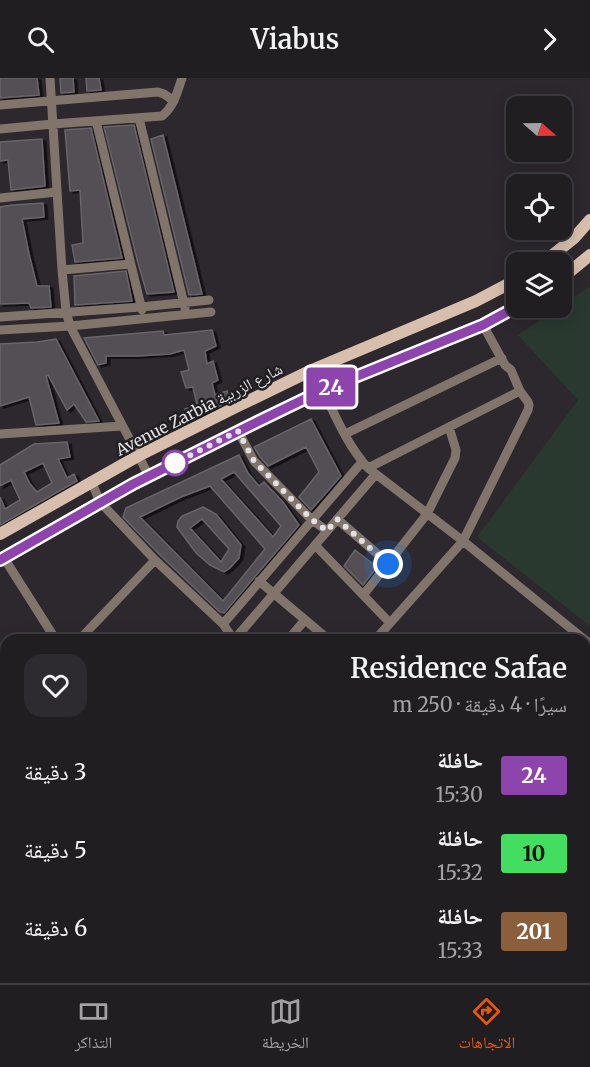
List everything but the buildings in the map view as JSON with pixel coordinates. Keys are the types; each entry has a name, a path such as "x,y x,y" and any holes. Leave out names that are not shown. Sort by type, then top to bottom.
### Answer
{"main road":[{"path":"556,252 574,238 590,220"},
{"path":"572,270 590,255"},
{"name":"Avenue Zarbia شارع الزربية","path":"0,534 138,456 238,406 312,370 476,301 506,285"},
{"path":"2,559 100,502 238,431 323,390 483,325 506,313"}],"street":[{"path":"50,78 66,311 70,326 149,476"},
{"path":"0,129 162,116 174,101 182,78"},
{"path":"0,105 158,92 174,101"},
{"path":"139,118 186,313"},
{"path":"96,121 143,318"},
{"path":"1,194 57,192"},
{"path":"62,270 130,264"},
{"path":"0,317 209,300"},
{"path":"0,330 70,326 211,312"},
{"path":"31,314 34,328"},
{"path":"380,634 463,541 528,410 528,402 483,325"},
{"path":"345,434 502,358"},
{"path":"312,370 345,434 368,468 578,634"},
{"path":"223,624 311,519 368,468 520,391"},
{"path":"0,434 122,426"},
{"path":"364,594 427,514 455,458 456,450 449,427"},
{"path":"238,431 254,461 311,519 327,531"},
{"path":"239,634 337,519 368,468"},
{"path":"92,483 100,502 155,560 223,624 230,634"},
{"path":"337,519 388,564"},
{"path":"297,538 313,547 364,594 390,623"},
{"path":"2,559 52,634"},
{"path":"85,634 155,560"},
{"path":"260,581 319,634"},
{"path":"293,634 304,621"}],"green space":[{"path":"590,286 590,626 477,537 578,400 518,335 543,318 572,318 572,298"}],"bus line":[{"name":"24","path":"0,560 133,484 259,421 323,390 483,325 506,312"}],"route":[{"path":"175,463 173,464 238,431 254,461 311,519 327,531 337,519 388,564"}]}
